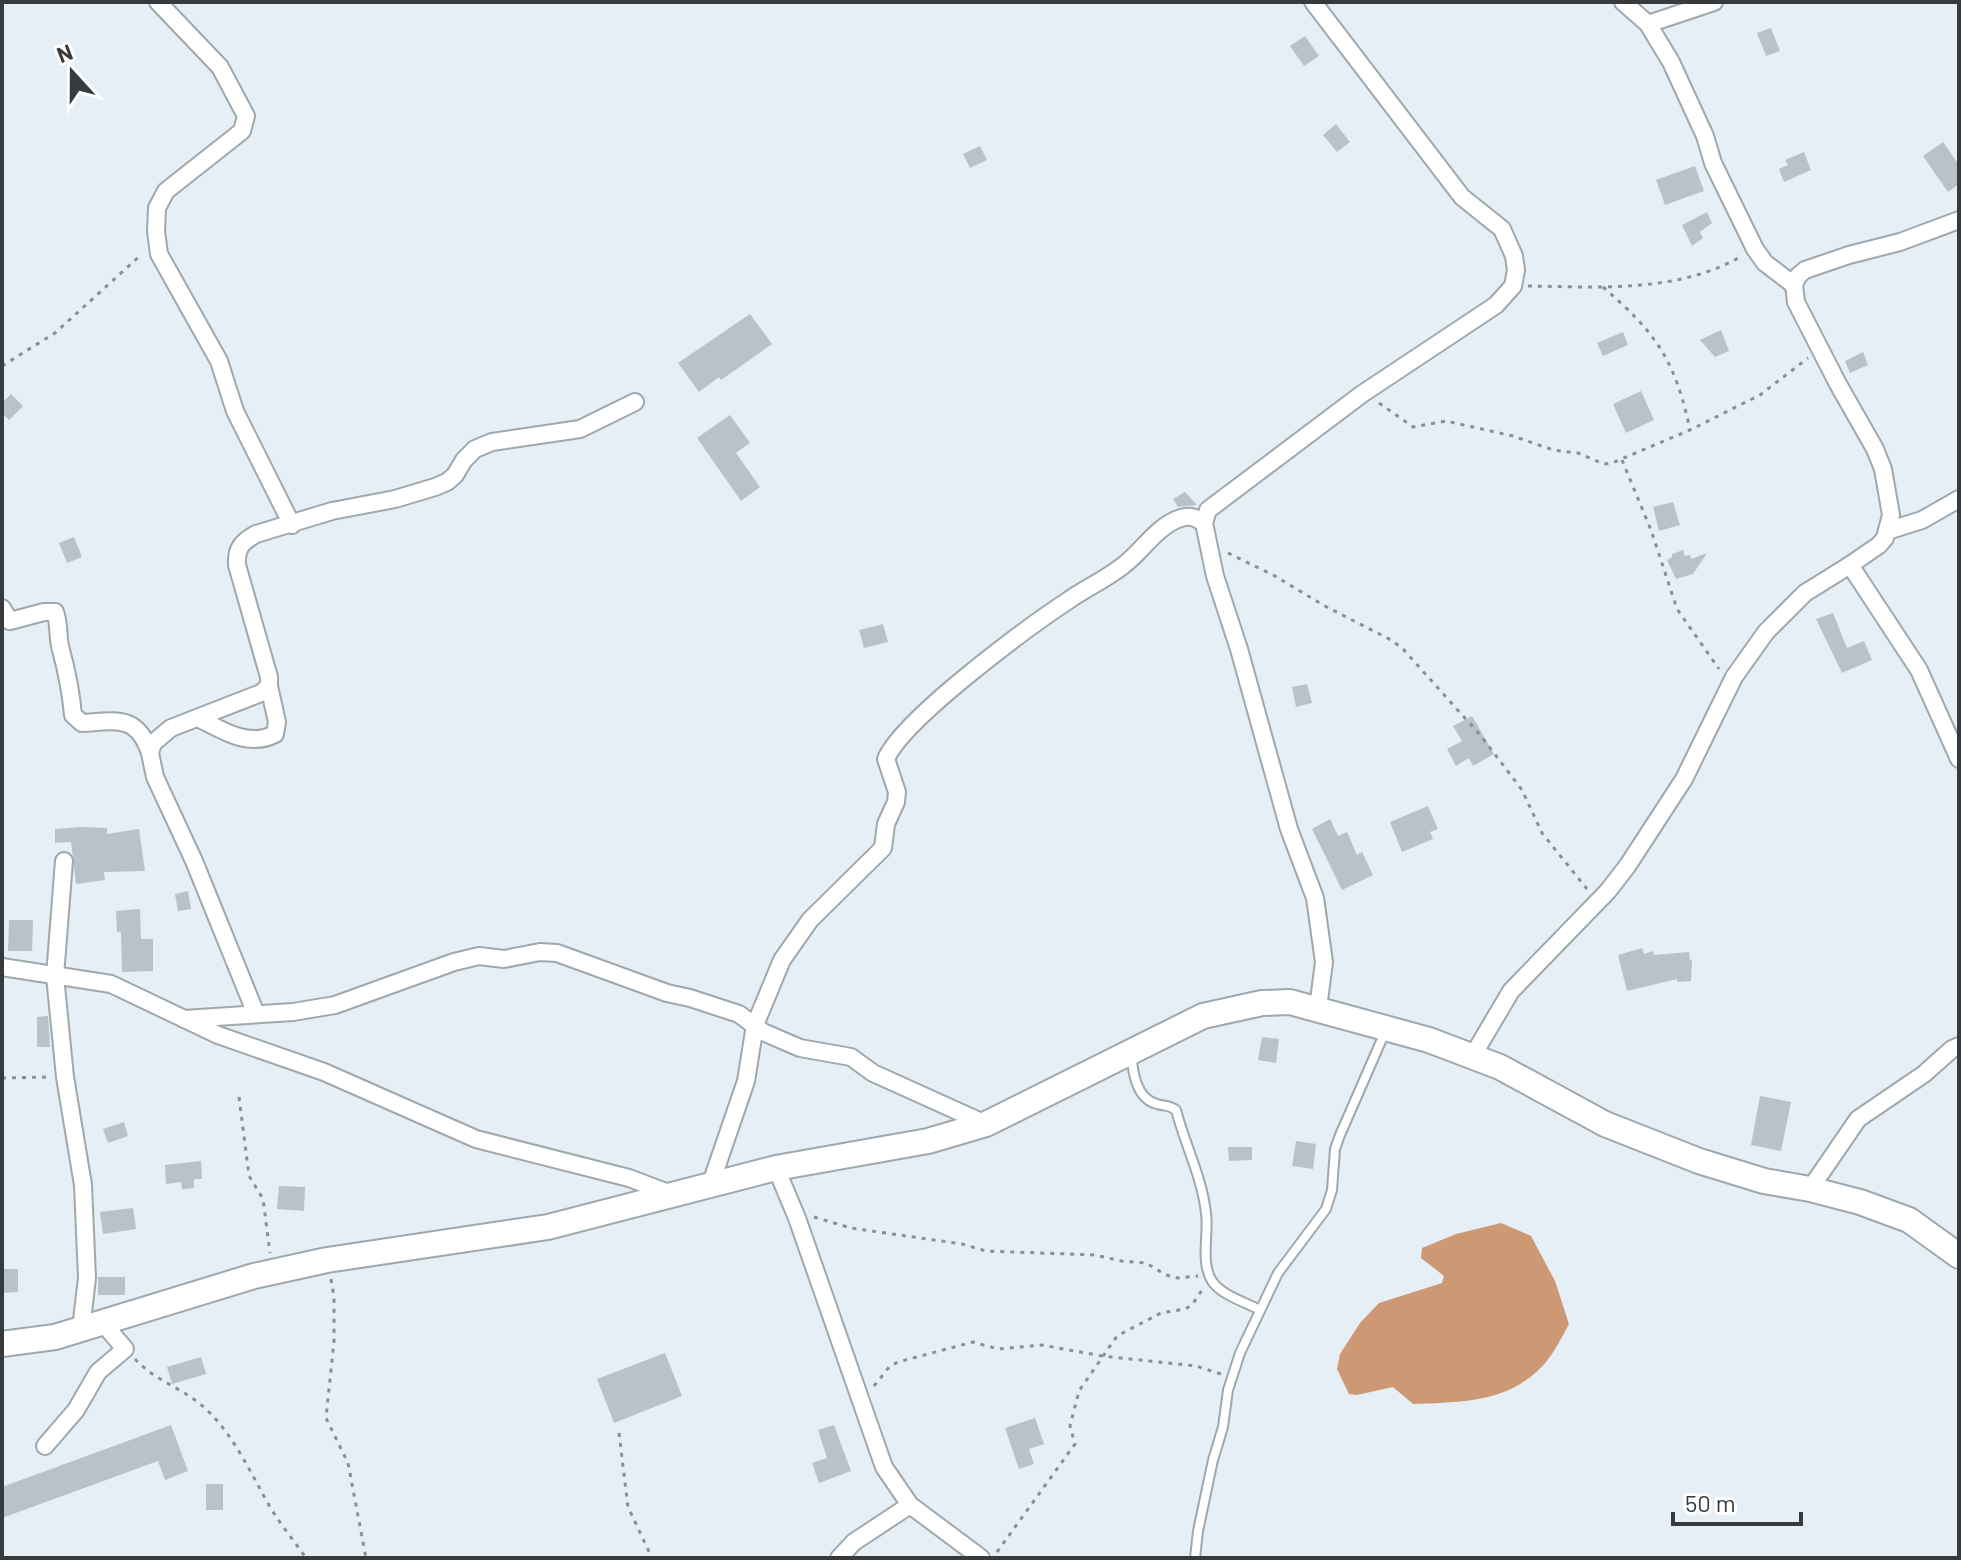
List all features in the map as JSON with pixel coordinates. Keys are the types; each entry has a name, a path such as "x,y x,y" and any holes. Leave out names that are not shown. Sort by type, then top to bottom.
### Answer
{"street":[{"path":"158,2 220,67 246,116 242,131 166,191 157,208 159,254 219,361 235,411 292,525"},
{"path":"1313,2 1462,197 1502,229 1514,256 1516,270 1513,286 1496,305 1362,394 1208,510 1205,530 1289,829 1315,898 1324,962 1318,1008"},
{"path":"1623,2 1648,24 1671,62 1705,136 1713,163 1755,249 1765,263 1794,285"},
{"path":"1648,24 1714,2"},
{"path":"1472,1057 1511,991 1598,901 1628,865 1684,779 1731,685 1766,632 1805,593 1879,545 1887,531 1891,515 1879,459 1796,302 1794,285 1798,276 1805,270 1900,242 1959,220"},
{"path":"198,718 250,740 265,739 275,734 277,722 269,677 237,565 236,552 244,541 256,534 332,511 395,499 435,487 455,475 475,449 492,442 580,429 635,402"},
{"path":"1887,531 1922,520 1959,499"},
{"path":"710,1186 746,1081 755,1025 770,984 796,938 883,848 886,824 897,792 886,759 891,748 907,729 975,671 1064,603 1125,565 1165,527 1180,518 1192,517 1205,530"},
{"path":"1850,565 1904,644 1959,759"},
{"path":"2,608 10,621 55,612 67,664 73,715 82,723 122,721 134,727 146,740 155,777 199,874 256,1014"},
{"path":"150,753 153,743 171,728 261,693 269,686"},
{"path":"45,1446 76,1410 98,1372 125,1349 92,1326 83,1185 65,1077 55,976 64,861"},
{"path":"184,1019 293,1012 335,1005 479,956 504,959 540,952 557,953 667,993 739,1014 763,1032 800,1048 851,1057 873,1073 986,1124"},
{"path":"2,967 111,984 218,1035 324,1072 476,1139 629,1178 673,1194"},
{"path":"2,1344 55,1337 254,1276 327,1260 548,1227 776,1168 928,1141 986,1124 1203,1016 1262,1003 1290,1002 1318,1008 1429,1040 1500,1067 1605,1124 1699,1161 1764,1181 1860,1202 1909,1220 1959,1256"},
{"path":"1810,1189 1858,1119 1959,1046"},
{"path":"776,1168 884,1467 910,1505 981,1558"},
{"path":"839,1558 854,1542 910,1505"}],"lane":[{"path":"1195,1558 1213,1460 1240,1353 1278,1273 1326,1209 1332,1190 1335,1149 1387,1027"},
{"path":"1131,1053 1134,1073 1147,1100 1170,1105 1176,1110 1204,1196 1208,1230 1205,1259 1212,1279 1219,1289 1260,1310"}],"path":[{"path":"2,366 55,333 157,239"},
{"path":"1513,286 1603,287 1696,276 1726,265 1755,249"},
{"path":"1603,287 1644,324 1660,345 1681,390 1690,430"},
{"path":"1362,394 1385,406 1413,427 1446,421 1513,436 1553,450 1578,453 1604,464 1622,460 1690,430 1760,395 1820,348"},
{"path":"1622,460 1651,530 1677,609 1731,685"},
{"path":"1205,530 1234,557 1275,576 1403,649 1481,736 1522,790 1542,833 1598,901"},
{"path":"2,1078 65,1077"},
{"path":"239,1097 249,1176 263,1199 273,1272"},
{"path":"793,1210 851,1228 962,1244 986,1251 1095,1255 1146,1263 1178,1278 1212,1279"},
{"path":"327,1260 334,1297 334,1341 326,1418 348,1463 366,1558"},
{"path":"992,1558 1075,1444 1070,1426 1079,1391 1117,1336 1161,1313 1192,1305 1212,1279"},
{"path":"861,1400 890,1366 973,1342 998,1349 1031,1344 1102,1356 1196,1366 1232,1378"},
{"path":"130,1353 137,1362 204,1407 218,1422 237,1445 271,1509 306,1558"},
{"path":"619,1433 628,1507 652,1558"}],"shaded area":[{"path":"1501,1223 1531,1236 1555,1281 1569,1324 1546,1362 1517,1386 1467,1401 1413,1404 1393,1387 1349,1394 1337,1369 1340,1354 1360,1323 1379,1303 1442,1283 1444,1276 1421,1258 1422,1248 1456,1234"}],"building":[{"path":"1771,28 1780,51 1766,56 1757,33"},
{"path":"1305,36 1319,56 1304,66 1290,46"},
{"path":"1336,124 1350,142 1337,152 1323,135"},
{"path":"1943,142 1959,165 1959,184 1948,192 1923,156"},
{"path":"980,146 987,160 970,168 963,154"},
{"path":"1804,152 1811,170 1784,182 1779,169 1788,165 1785,160"},
{"path":"1695,166 1704,191 1665,205 1656,180"},
{"path":"1707,212 1712,223 1700,232 1703,238 1692,246 1682,225"},
{"path":"750,314 772,344 699,392 678,363"},
{"path":"1721,330 1729,351 1715,357 1700,340"},
{"path":"1623,332 1628,345 1603,356 1597,343"},
{"path":"1863,352 1868,365 1850,373 1845,361"},
{"path":"1641,391 1654,420 1626,433 1613,404"},
{"path":"11,394 23,406 9,420 2,413 2,403"},
{"path":"730,415 750,443 736,453 760,487 741,501 697,438"},
{"path":"1185,492 1197,505 1178,507 1173,499"},
{"path":"1673,502 1680,525 1659,531 1653,507"},
{"path":"74,537 82,557 67,563 59,543"},
{"path":"1683,550 1685,556 1690,555 1691,559 1707,553 1693,574 1676,579 1667,560 1672,554"},
{"path":"1833,613 1847,648 1864,641 1872,660 1842,673 1816,619"},
{"path":"883,624 888,642 864,648 859,630"},
{"path":"1307,684 1312,703 1296,707 1292,687"},
{"path":"1472,716 1494,754 1473,766 1469,758 1456,766 1447,749 1462,741 1453,726"},
{"path":"1428,806 1438,829 1430,832 1433,839 1402,852 1390,822"},
{"path":"1330,819 1338,836 1347,832 1357,855 1362,852 1373,875 1342,890 1312,829"},
{"path":"107,828 107,834 139,829 145,871 104,872 105,880 76,884 71,842 55,843 55,829"},
{"path":"188,891 191,909 178,911 175,894"},
{"path":"140,909 141,939 153,939 153,971 122,972 121,932 117,932 116,911"},
{"path":"9,920 33,920 32,951 8,951"},
{"path":"1642,948 1644,954 1653,951 1654,955 1689,952 1692,960 1691,981 1677,982 1677,979 1627,991 1618,955"},
{"path":"48,1016 50,1047 37,1047 37,1017"},
{"path":"1262,1037 1279,1039 1276,1063 1258,1060"},
{"path":"1760,1096 1791,1102 1781,1151 1751,1145"},
{"path":"124,1122 128,1136 108,1143 103,1129"},
{"path":"1296,1141 1316,1144 1313,1169 1292,1166"},
{"path":"1228,1147 1252,1147 1252,1160 1229,1161"},
{"path":"201,1161 202,1179 194,1179 194,1188 182,1189 181,1182 166,1184 165,1165"},
{"path":"279,1186 305,1187 304,1211 277,1209"},
{"path":"133,1208 136,1229 103,1234 100,1212"},
{"path":"2,1269 18,1269 18,1292 2,1293"},
{"path":"98,1277 125,1277 125,1295 98,1295"},
{"path":"665,1353 682,1396 614,1423 597,1379"},
{"path":"201,1357 206,1374 172,1384 167,1367"},
{"path":"1035,1418 1044,1444 1029,1449 1034,1464 1019,1469 1005,1428"},
{"path":"171,1425 188,1471 165,1480 158,1461 2,1518 2,1487"},
{"path":"834,1425 851,1471 819,1483 812,1463 827,1458 818,1430"},
{"path":"206,1484 223,1484 223,1510 206,1510"}]}
